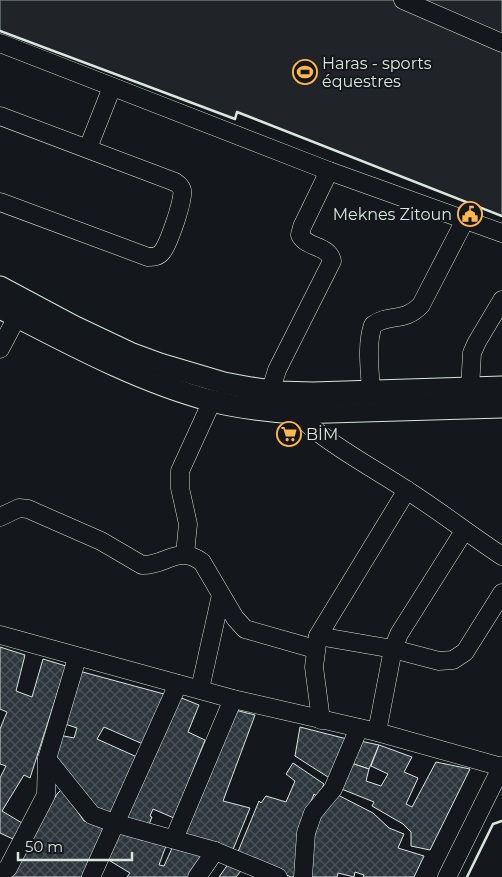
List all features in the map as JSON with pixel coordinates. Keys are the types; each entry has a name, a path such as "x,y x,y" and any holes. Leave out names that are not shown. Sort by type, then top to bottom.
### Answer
{"main road":[{"path":"0,287 73,326 153,362 224,383 278,392 314,393 502,387"},
{"path":"9,312 128,371 212,401 264,411 294,413 502,407"}],"street":[{"path":"403,0 502,43"},
{"path":"0,43 329,171 502,233"},
{"path":"88,148 112,87"},
{"path":"0,116 175,182 181,186 183,196 164,248 157,256 148,257 0,202"},
{"path":"329,171 300,235 304,240 328,252 332,261 273,377 273,383 294,413 317,432 407,490 502,556"},
{"path":"371,391 370,355 374,325 383,320 406,316 414,312 421,305 466,220"},
{"path":"470,388 472,353 502,300"},
{"path":"0,349 9,312"},
{"path":"185,554 188,524 180,488 180,471 212,401"},
{"path":"321,720 314,667 317,642 407,490"},
{"path":"0,516 18,508 36,512 101,541 142,565 150,565 185,554 195,556 202,562 235,618 246,628 317,642 392,649 439,661 449,661 460,656 502,594"},
{"path":"377,732 392,649 399,634 464,531"},
{"path":"200,689 221,595"},
{"path":"0,635 78,658 233,699 377,732 502,766 447,877"},
{"path":"0,874 8,868 46,795 47,759 78,658"},
{"path":"91,877 178,684"},
{"path":"174,839 233,699"},
{"path":"303,877 306,833 313,813 333,789 359,728"},
{"path":"47,759 92,815 215,851 278,877"},
{"path":"197,877 215,851"}],"shaded area":[{"name":"Haras - sports équestres","path":"0,0 502,0 502,216 238,112 235,119 0,31"}],"building":[{"path":"0,647 25,655 16,691 32,697 43,659 66,666 30,778 24,775 2,811 22,823 13,839 0,833 0,778 6,766 0,764 0,729 7,712 0,709"},
{"path":"79,671 164,694 143,744 104,727 97,739 137,757 112,813 95,808 53,753 59,735 74,738 77,728 62,723"},
{"path":"179,697 199,705 188,732 205,740 174,818 153,809 148,827 123,818"},
{"path":"235,710 255,715 223,801 250,808 232,852 183,836"},
{"path":"300,727 347,739 331,779 295,756"},
{"path":"360,741 379,745 369,769 351,763"},
{"path":"379,745 412,757 404,772 418,778 406,804 412,807 436,762 470,769 430,850 411,846 411,832 403,824 372,806 374,802 339,788 351,763 369,769 366,781 381,786 388,774 371,766"},
{"path":"293,763 324,784 318,797 314,794 302,824 296,877 291,877 252,862 237,854 259,801 261,803 266,796 286,802 295,781 286,774"},
{"path":"62,789 84,821 106,828 84,877 8,877 57,794"},
{"path":"334,793 373,813 389,828 404,834 398,848 424,856 414,877 363,877 364,875 355,872 354,877 338,873 337,877 308,877 312,836 318,816"},
{"path":"119,830 167,843 159,865 164,866 173,846 205,857 192,877 127,877 130,873 107,859"},
{"path":"231,860 245,866 236,877 219,877"}],"wall":[{"path":"0,31 235,119 237,112 502,216"},
{"path":"467,877 493,824 502,821"}],"place":[{"name":"Haras - sports équestres","path":"305,72"},
{"name":"Meknes Zitoun","path":"470,214"},
{"name":"BİM","path":"289,434"}]}
